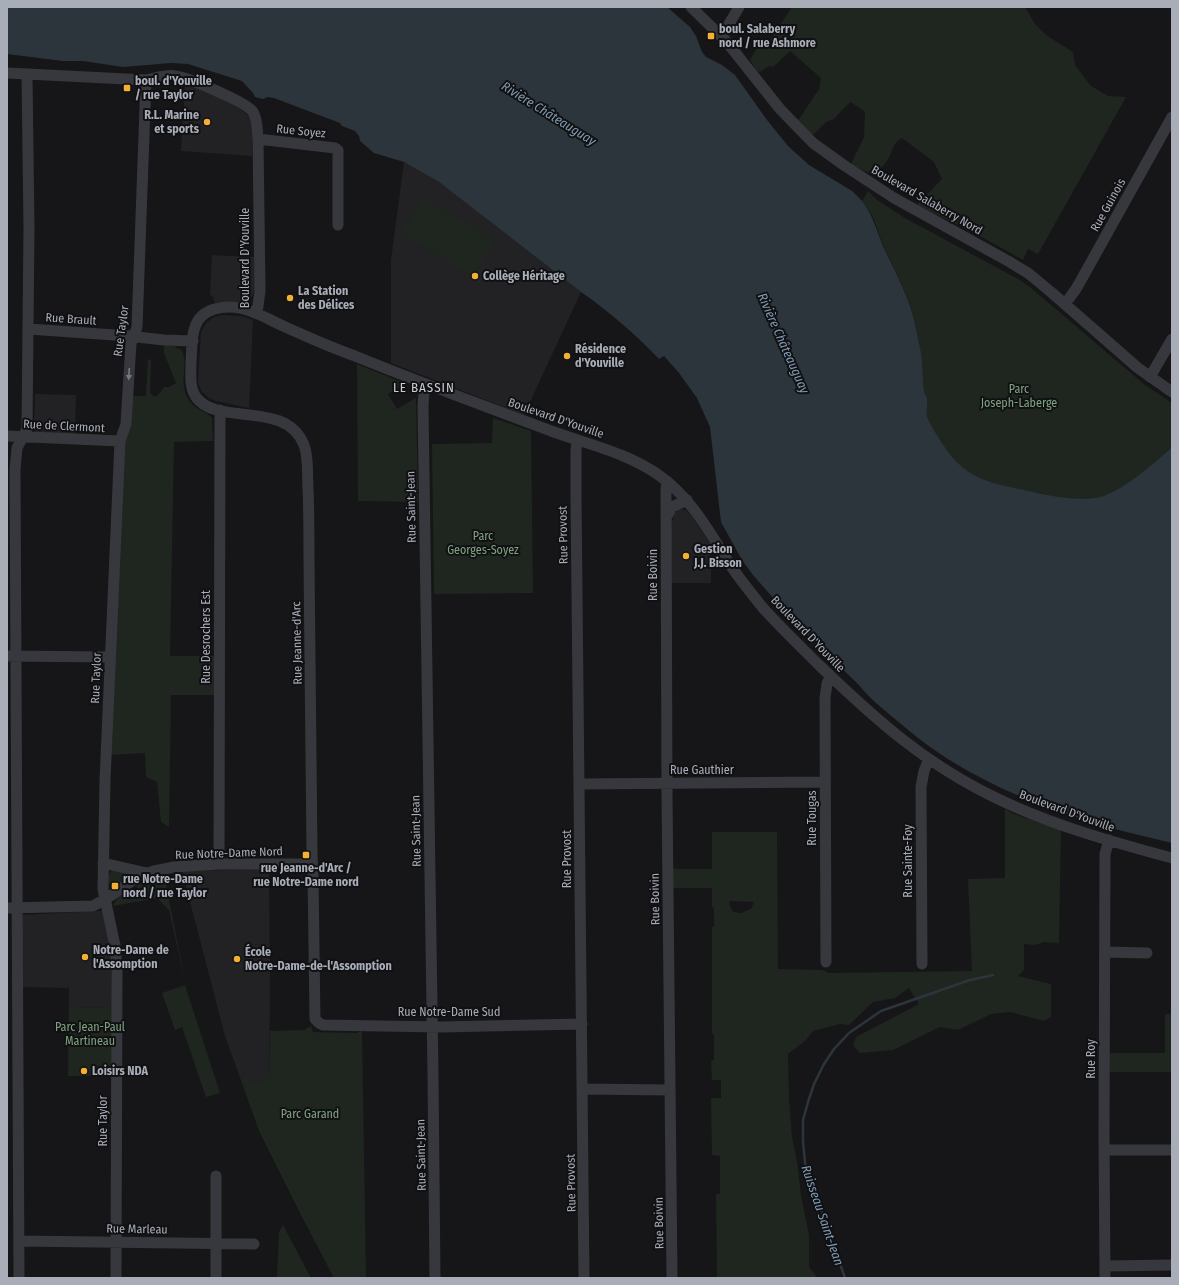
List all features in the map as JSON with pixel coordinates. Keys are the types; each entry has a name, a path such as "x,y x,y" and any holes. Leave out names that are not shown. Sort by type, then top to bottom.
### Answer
{"street":[{"name":"Boulevard Salaberry Nord","path":"691,7 722,36 783,113 804,135 823,151 894,198 1023,270 1038,281 1150,377 1172,392"},
{"path":"722,36 739,7"},
{"name":"Boulevard D'Youville","path":"7,73 146,80 166,76 176,76 250,108 256,122 258,139 260,295 257,313 305,336 426,385 626,457 648,468 667,481 687,500 702,519 749,590 783,630 880,723 929,760 969,784 1009,804 1060,824 1172,858"},
{"path":"19,1278 12,908 11,656 14,470 17,448 27,429 29,329 27,74"},
{"name":"Rue Taylor","path":"116,1278 117,970 115,946 103,889 105,780 120,441 126,424 131,343 137,327 146,80"},
{"name":"Rue Guinois","path":"1065,304 1076,289 1172,117"},
{"name":"Rue Soyez","path":"258,139 335,148 338,150 338,225"},
{"path":"193,341 197,323 208,312 223,307 231,307 257,313"},
{"name":"Rue Brault","path":"29,329 193,341"},
{"path":"1150,377 1172,339"},
{"name":"Rue Jeanne-d'Arc","path":"193,341 191,376 193,392 196,398 205,405 220,410 261,416 288,424 300,437 305,448 309,512 314,1011 317,1022"},
{"name":"Rue Saint-Jean","path":"426,385 423,406 435,1278"},
{"name":"Rue Desrochers Est","path":"219,864 220,410"},
{"name":"Rue de Clermont","path":"7,436 120,441"},
{"name":"Rue Provost","path":"577,440 576,496 584,1278"},
{"name":"Rue Boivin","path":"667,481 667,783 672,1278"},
{"path":"666,521 672,507 687,500"},
{"path":"11,656 110,657"},
{"name":"Rue Tougas","path":"826,962 825,698 830,676"},
{"name":"Rue Sainte-Foy","path":"922,964 921,787 924,771 929,760"},
{"name":"Rue Gauthier","path":"580,784 825,782"},
{"name":"Rue Roy","path":"1105,1278 1105,854 1109,840"},
{"name":"Rue Notre-Dame Nord","path":"103,863 147,873"},
{"name":"Rue Notre-Dame Nord","path":"12,908 93,906 105,900 132,880 147,873 181,866 219,864 312,864"},
{"path":"1105,952 1147,953"},
{"name":"Rue Notre-Dame Sud","path":"317,1022 328,1025 432,1026 582,1024"},
{"path":"583,1090 670,1090"},
{"path":"1104,1150 1172,1150"},
{"path":"216,1176 216,1278"},
{"name":"Rue Marleau","path":"19,1241 254,1244"},
{"path":"1105,1266 1172,1265"}],"shaded area":[{"path":"179,81 220,98 248,115 251,120 252,127 252,156 181,151 185,86"},
{"name":"Collège Héritage","path":"404,162 439,182 581,292 524,415 391,363 391,260"},
{"path":"212,255 255,257 255,290 250,300 242,301 241,303 215,303 210,294"},
{"path":"222,315 241,316 253,320 249,408 216,401 209,398 202,392 198,383 201,332 206,323 214,317"},
{"path":"35,394 76,395 75,435 37,433 34,431"},
{"path":"678,510 686,510 691,515 715,551 711,553 711,583 669,583 671,520 673,520 674,514"},
{"name":"École Notre-Dame-de-l'Assomption","path":"269,869 269,1080 243,1086 225,1036 182,871"},
{"path":"102,911 105,919 111,955 112,1008 69,1007 69,988 22,987 23,915"}],"green space":[{"path":"792,7 1025,7 1035,24 1046,35 1073,52 1075,65 1091,86 1108,96 1126,97 1038,254 1028,249 1023,260 976,234 917,205 942,179 934,162 902,138 896,142 890,156 880,169 871,172 862,170 851,164 864,137 865,112 851,102 834,119 826,122 812,136 797,122 819,89 821,78 790,51 773,67 769,66 760,72 756,71 750,59 759,46 766,46"},
{"name":"Parc Joseph-Laberge","path":"868,191 877,200 905,218 1020,280 1145,385 1172,403 1172,447 1128,483 1109,494 1092,498 1077,499 1060,497 1009,487 982,479 965,470 954,460 929,423 927,416 927,398 924,390 915,321 905,293 882,242 874,220 862,201"},
{"path":"423,197 495,240 473,277 401,234"},
{"path":"164,345 175,346 183,353 184,384 187,397 191,403 212,418 213,441 174,442 170,656 215,656 215,695 171,695 169,827 161,822 157,782 146,777 145,753 109,755 124,443 131,396 146,396 148,359 151,360 150,393 155,397 164,387 169,387 176,383 164,353"},
{"path":"357,364 406,384 388,394 397,409 416,398 418,502 358,501"},
{"name":"Parc Georges-Soyez","path":"493,418 531,431 533,593 434,594 432,444 492,443"},
{"path":"1005,809 1014,814 1061,830 1059,943 1044,942 1035,945 1024,944 1024,970 1018,976 1051,984 1051,1017 1044,1021 1010,1012 991,1014 958,1030 940,1027 893,1050 860,1053 853,1045 856,1037 919,1004 909,988 895,998 873,1002 849,1025 840,1024 813,1031 805,1041 788,1054 792,1137 798,1168 801,1196 809,1235 809,1267 818,1278 717,1278 716,1194 720,1194 720,1156 712,1155 711,1098 721,1098 721,1080 712,1080 711,1061 714,1060 714,1035 712,1033 712,927 714,927 714,908 712,907 712,888 673,888 673,869 712,869 712,832 777,832 778,969 822,970 829,973 972,971 968,879 1005,878","holes":["730,901 754,902 751,909 741,913 733,912 729,904"]},
{"path":"112,870 127,874 128,876 115,886 111,886 108,882 108,878 109,873"},
{"path":"164,874 185,981 169,910 157,898 113,906 120,896 129,890 134,893 139,891 136,885"},
{"path":"185,985 220,1093 206,1097 182,1027 175,1030 162,993"},
{"name":"Parc Jean-Paul Martineau","path":"69,1007 112,1008 111,1076 68,1076"},
{"path":"1172,1013 1172,1072 1109,1072 1109,1053 1165,1053 1165,1015"},
{"name":"Parc Garand","path":"311,1026 313,1032 357,1033 362,1030 366,1278 334,1278 259,1131 243,1086 269,1079 270,1031 304,1030"},
{"path":"283,1225 311,1278 277,1278 279,1232"}],"water":[{"name":"Rivière Châteauguay","path":"7,7 667,7 690,27 706,57 722,65 735,75 767,120 788,146 809,165 852,191 859,197 868,210 903,288 912,312 921,353 924,391 927,398 927,416 942,443 961,466 972,474 983,479 1008,487 1060,497 1077,499 1092,498 1109,494 1128,483 1172,447 1172,843 1110,828 1057,811 1014,794 952,762 909,731 876,703 796,624 753,575 742,560 721,522 710,427 697,398 679,373 664,356 659,359 612,315 439,182 404,162 374,153 360,141 359,136 355,131 342,126 340,123 274,98 268,97 263,99 255,97 242,81 188,64 171,63 123,67 83,61 63,61 7,54"}],"waterway":[{"name":"Ruisseau Saint-Jean","path":"845,1278 805,1163 803,1120 814,1084 824,1064 834,1049 849,1033 881,1011 970,980 993,975"}],"place":[{"name":"boul. Salaberry nord / rue Ashmore","path":"711,36"},
{"name":"boul. d'Youville / rue Taylor","path":"127,88"},
{"name":"R.L. Marine et sports","path":"207,122"},
{"name":"Collège Héritage","path":"475,276"},
{"name":"La Station des Délices","path":"290,298"},
{"name":"Résidence d'Youville","path":"567,356"},
{"name":"Gestion J.J. Bisson","path":"686,556"},
{"name":"rue Jeanne-d'Arc / rue Notre-Dame nord","path":"306,855"},
{"name":"rue Notre-Dame nord / rue Taylor","path":"115,886"},
{"name":"Notre-Dame de l'Assomption","path":"85,957"},
{"name":"École Notre-Dame-de-l'Assomption","path":"237,959"},
{"name":"Loisirs NDA","path":"84,1071"}],"district":[{"name":"LE BASSIN","path":"424,387"}]}
